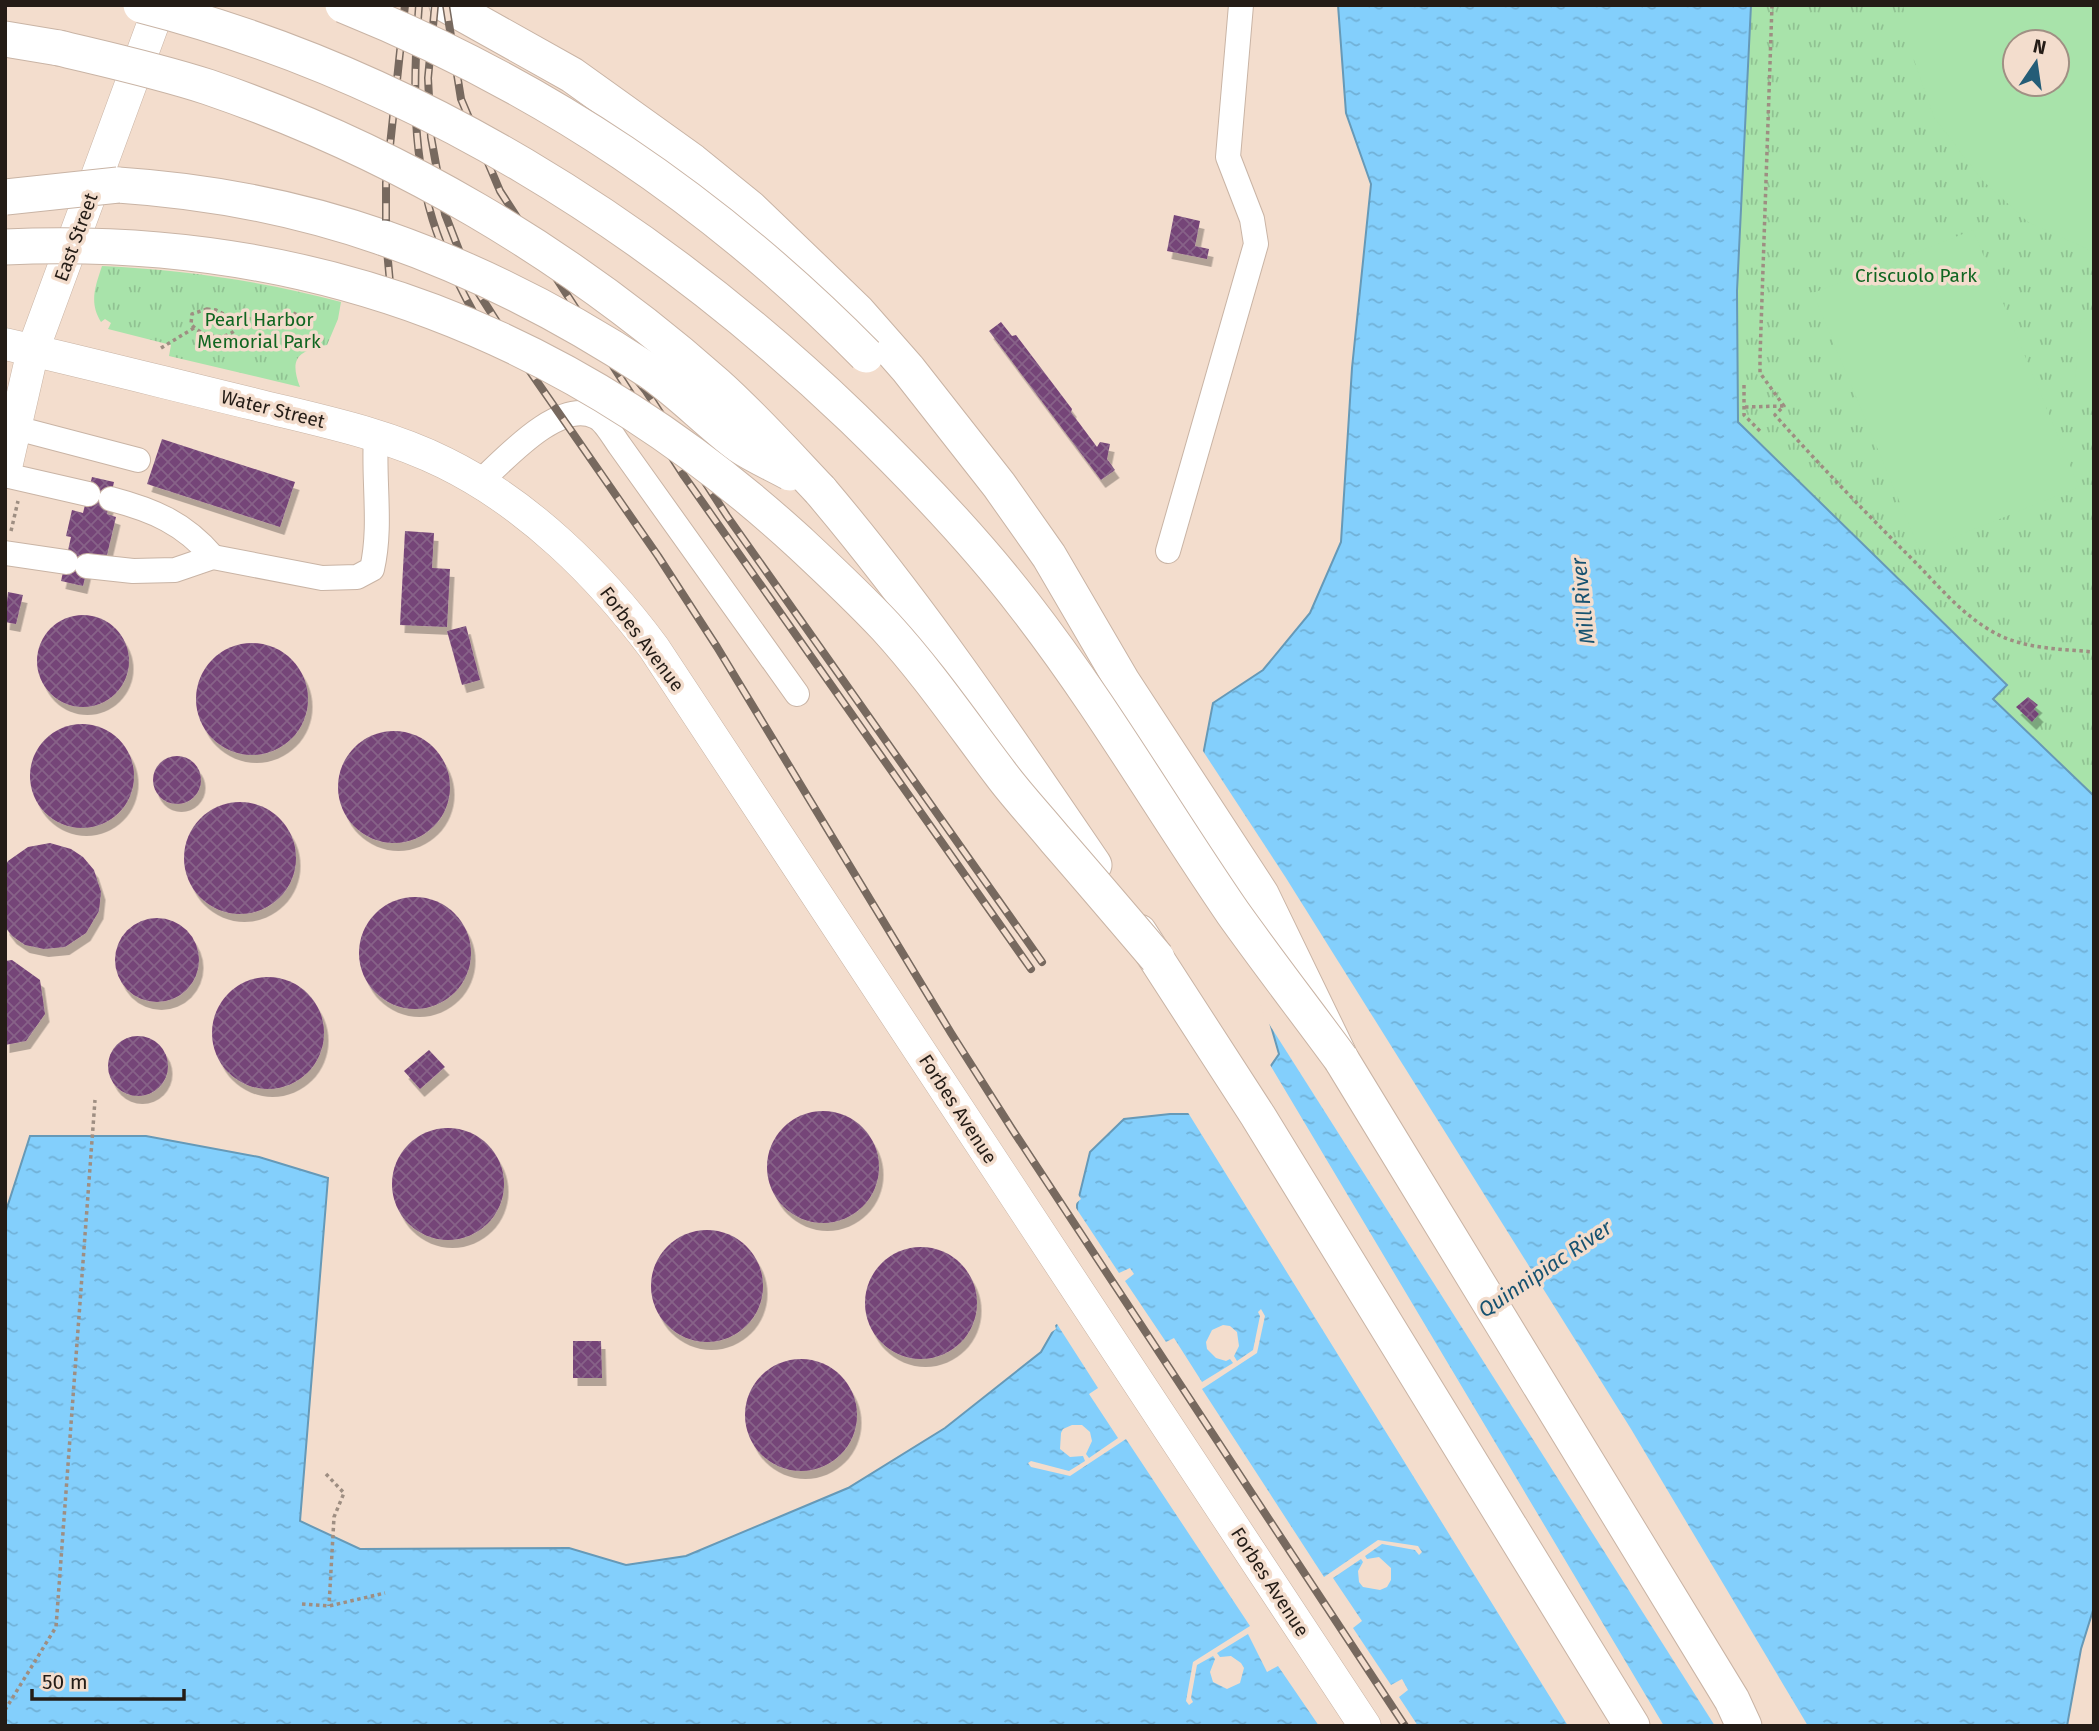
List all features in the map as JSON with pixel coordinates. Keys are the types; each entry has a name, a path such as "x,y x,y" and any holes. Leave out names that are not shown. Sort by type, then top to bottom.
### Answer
{"highway":[{"path":"141,5 252,38 323,65 391,95 522,164 647,245 764,336 925,489 1024,604 1112,726 1233,912 1340,1059 1732,1700 1744,1726"},
{"path":"343,5 422,38 536,97 660,177 764,258 866,355 938,438 971,478 1122,681"},
{"path":"447,5 572,75 692,161 750,208 858,311 908,369 999,485 1049,556 1122,681 1261,894 1340,1059"},
{"path":"5,38 133,65 206,86 332,135 411,173 540,248 659,337 717,385 820,490 869,548 1013,747 1157,958 1258,1116 1632,1726"},
{"path":"7,188 118,185 195,192 309,214 384,237 463,267 614,349 687,398 740,445 820,490"},
{"path":"5,247 67,245 166,250 212,255 314,275 396,298 468,325 519,347 617,402 702,460 852,591 944,696 1001,775 1157,958"}],"main road":[{"name":"East Street","path":"5,474 16,428 19,347 160,5"},
{"name":"Water Street","path":"19,347 376,436 443,462 480,482 524,515"},
{"name":"Forbes Avenue","path":"524,515 609,591 647,638 1365,1726"}],"lane":[{"path":"1168,551 1256,244 1252,219 1228,157 1241,5"},
{"path":"480,482 539,429 579,413 597,417 797,694"},
{"path":"16,428 138,460"},
{"path":"5,553 134,571 174,570 213,557 322,578 358,577 372,569 375,554 376,436"},
{"path":"5,474 163,516 187,529 213,557"}],"path":[{"path":"1772,5 1760,373 1784,406"},
{"path":"233,319 236,329 230,335 205,335 194,328 190,319 197,311 216,310 233,319 285,318"},
{"path":"296,312 299,321 291,326 285,318 288,313 296,312"},
{"path":"161,348 194,328"},
{"path":"1744,386 1744,415 1762,433"},
{"path":"1745,407 1784,406"},
{"path":"1784,406 1775,415 1966,614 1996,634 2023,644 2094,652"},
{"path":"5,1710 56,1627 95,1100"},
{"path":"326,1474 344,1493 334,1517 329,1606"},
{"path":"302,1604 329,1606 385,1593"}],"green space":[{"name":"Criscuolo Park","path":"1751,5 2094,5 2094,796 1993,699 2007,684 1738,422 1737,291"},
{"path":"1903,5 2094,5 2094,252 2028,222 1981,179 1934,117 1914,60"},
{"path":"1973,230 2079,487 1920,551 1813,293"},
{"name":"Pearl Harbor Memorial Park","path":"102,266 163,270 282,288 341,302 338,319 327,345 309,350 298,357 296,369 300,387 169,356 171,345 108,329 111,323 105,319 101,322 94,301"},
{"path":"2082,318 2094,319 2094,398 2073,395"}],"water":[{"path":"1338,5 1751,5 1737,291 1738,422 2007,685 1993,699 2094,796 2094,1607 2081,1649 2067,1726 5,1726 5,1214 30,1136 146,1136 259,1157 328,1178 300,1521 360,1549 569,1548 626,1565 686,1556 848,1488 945,1428 1041,1352 1079,1286 1077,1205 1090,1152 1124,1119 1170,1114 1209,1114 1255,1089 1279,1054 1199,776 1213,703 1263,670 1310,613 1341,542 1352,368 1371,184 1346,113"}],"pier":[{"path":"1201,748 1286,878 1631,1429 1808,1726 1715,1726 1264,1016 1196,777"},
{"path":"1269,1063 1664,1726 1568,1726 1187,1111 1208,1111 1253,1086"},
{"path":"1077,1193 1081,1199 1074,1205"},
{"path":"1074,1205 1119,1273 1130,1268 1134,1274 1125,1281 1166,1342 1174,1338 1202,1382 1233,1363 1230,1359 1226,1361 1216,1358 1207,1349 1206,1342 1212,1330 1223,1325 1230,1326 1237,1332 1239,1346 1234,1356 1237,1361 1253,1350 1260,1316 1258,1312 1261,1309 1265,1316 1257,1353 1202,1389 1324,1577 1378,1540 1418,1546 1422,1552 1419,1555 1415,1550 1382,1544 1365,1556 1367,1559 1379,1557 1391,1568 1391,1580 1387,1587 1380,1590 1363,1587 1359,1582 1358,1571 1363,1562 1361,1559 1333,1578 1362,1621 1353,1628 1391,1685 1402,1679 1408,1690 1399,1697 1418,1726 1319,1726 1278,1666 1267,1672 1248,1634 1217,1653 1220,1657 1231,1656 1241,1663 1244,1668 1240,1683 1227,1689 1213,1682 1210,1672 1215,1659 1213,1656 1197,1665 1191,1698 1193,1702 1189,1705 1186,1701 1193,1662 1250,1626 1126,1439 1070,1476 1031,1467 1028,1463 1031,1461 1069,1471 1085,1461 1083,1456 1070,1457 1060,1449 1063,1429 1072,1425 1082,1425 1090,1432 1092,1441 1086,1454 1089,1458 1118,1438 1089,1394 1098,1388 1057,1324 1056,1329 1047,1335 1075,1285"}],"building":[{"path":"1174,215 1200,221 1195,246 1209,249 1207,259 1167,251"},
{"path":"1001,322 1012,336 1016,335 1097,447 1100,442 1110,444 1107,459 1115,470 1101,480 989,331"},
{"path":"162,439 295,482 280,527 147,484"},
{"path":"92,477 114,482 107,514 116,517 106,559 90,556 83,586 61,581 71,537 66,536 72,510 83,513"},
{"path":"405,531 434,533 432,568 450,569 447,627 400,625"},
{"path":"8,592 23,595 16,624 5,622"},
{"path":"83,615 100,619 115,629 125,644 129,661 125,678 115,693 100,703 83,707 66,703 51,693 41,678 37,661 41,644 51,629 66,619"},
{"path":"466,626 480,680 462,685 447,631"},
{"path":"252,643 274,647 292,659 304,677 308,699 304,721 292,739 274,751 252,755 230,751 212,739 200,721 196,699 200,677 212,659 230,647"},
{"path":"2028,697 2038,705 2034,709 2039,714 2032,722 2016,707"},
{"path":"82,724 102,728 119,739 130,756 134,776 130,796 119,813 102,824 82,828 62,824 45,813 34,796 30,776 34,756 45,739 62,728"},
{"path":"394,731 416,735 434,747 446,765 450,787 446,809 434,827 416,839 394,843 372,839 354,827 342,809 338,787 342,765 354,747 372,735"},
{"path":"177,756 194,763 201,780 194,797 177,804 160,797 153,780 160,763"},
{"path":"240,802 262,806 280,818 292,836 296,858 292,880 280,898 262,910 240,914 218,910 200,898 188,880 184,858 188,836 200,818 218,806"},
{"path":"50,843 71,849 83,857 94,870 101,892 99,911 86,933 65,947 44,949 25,945 5,927 5,866 28,847"},
{"path":"415,897 437,901 455,913 467,931 471,953 467,975 455,993 437,1005 415,1009 393,1005 375,993 363,975 359,953 363,931 375,913 393,901"},
{"path":"157,918 180,925 192,937 199,960 192,983 180,995 157,1002 134,995 122,983 115,960 122,937 134,925"},
{"path":"12,960 40,980 45,1014 26,1041 5,1045 5,961"},
{"path":"268,977 290,981 308,993 320,1011 324,1033 320,1055 308,1073 290,1085 268,1089 246,1085 228,1073 216,1055 212,1033 216,1011 228,993 246,981"},
{"path":"138,1036 159,1045 168,1066 159,1087 138,1096 117,1087 108,1066 117,1045"},
{"path":"429,1050 445,1067 420,1089 404,1071"},
{"path":"823,1111 845,1115 863,1127 875,1145 879,1167 875,1189 863,1207 845,1219 823,1223 801,1219 783,1207 771,1189 767,1167 771,1145 783,1127 801,1115"},
{"path":"448,1128 470,1132 488,1144 500,1162 504,1184 500,1206 488,1224 470,1236 448,1240 426,1236 408,1224 396,1206 392,1184 396,1162 408,1144 426,1132"},
{"path":"707,1230 729,1234 747,1246 759,1264 763,1286 759,1308 747,1326 729,1338 707,1342 685,1338 667,1326 655,1308 651,1286 655,1264 667,1246 685,1234"},
{"path":"921,1247 943,1251 961,1263 973,1281 977,1303 973,1325 961,1343 943,1355 921,1359 899,1355 881,1343 869,1325 865,1303 869,1281 881,1263 899,1251"},
{"path":"573,1341 601,1341 602,1378 573,1378"},
{"path":"801,1359 823,1363 841,1375 853,1393 857,1415 853,1437 841,1455 823,1467 801,1471 779,1467 761,1455 749,1437 745,1415 749,1393 761,1375 779,1363"}],"railway":[{"path":"390,283 386,239 386,183 405,5"},
{"path":"419,5 415,91 422,177 437,233 449,264 496,353"},
{"path":"435,5 428,78 431,137 445,214 471,281 717,647 1012,1129 1405,1726"},
{"path":"446,5 461,99 500,191 684,476 1031,969"},
{"path":"612,349 646,391 727,516 1042,962"}],"water label":[{"name":"Mill River","path":"1583,601"},
{"name":"Quinnipiac River","path":"1545,1269"}]}
